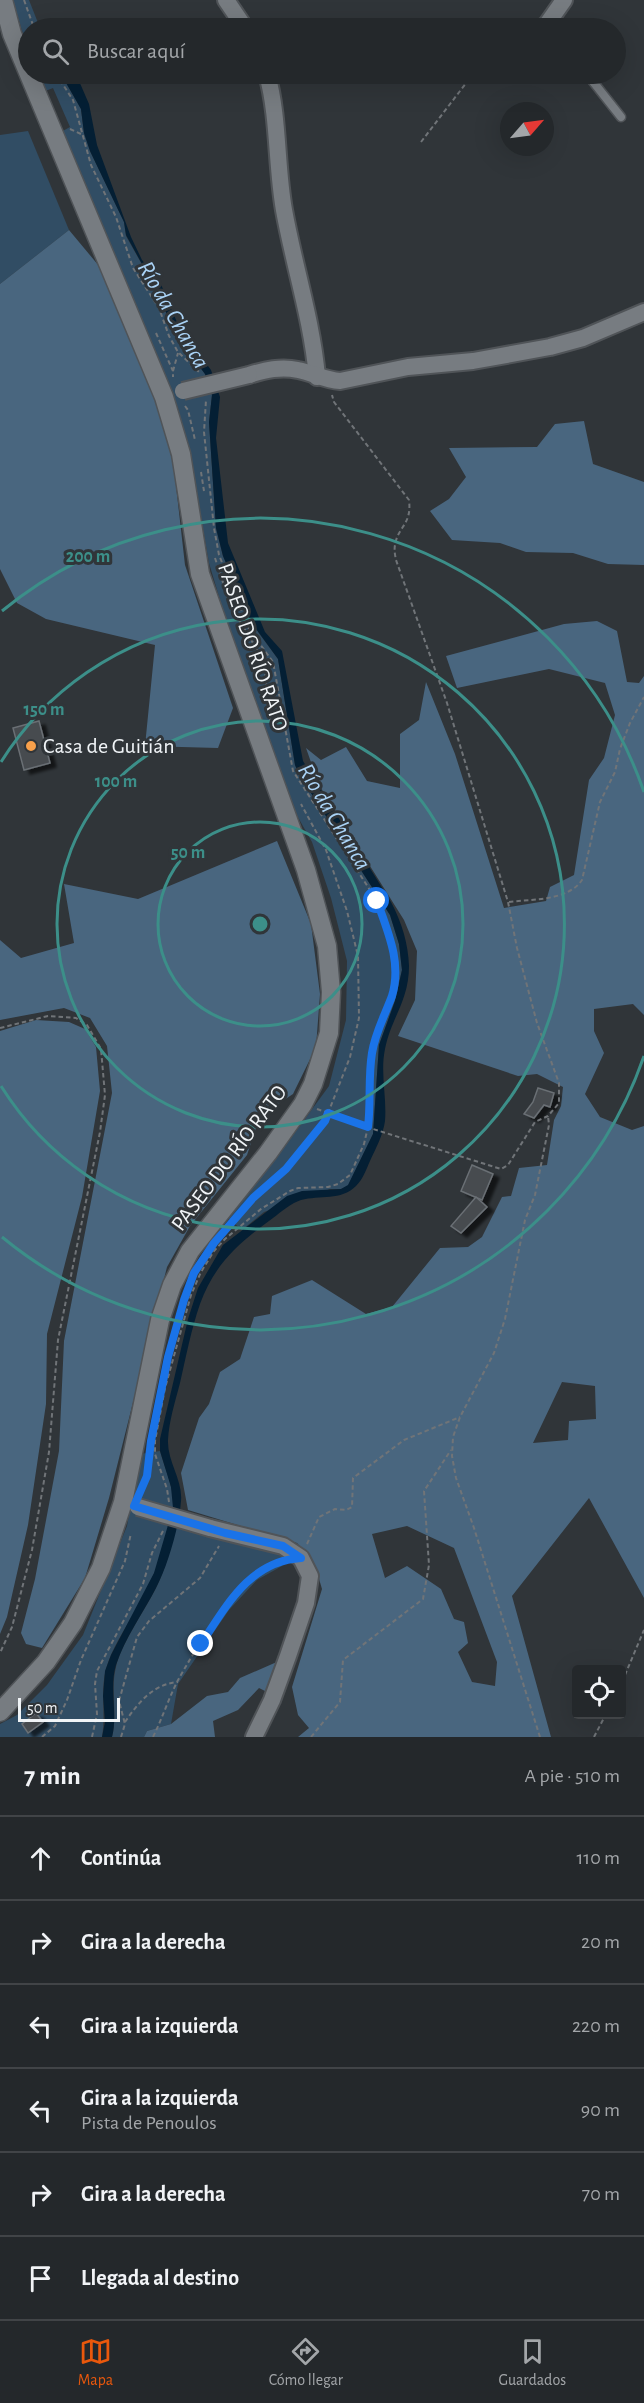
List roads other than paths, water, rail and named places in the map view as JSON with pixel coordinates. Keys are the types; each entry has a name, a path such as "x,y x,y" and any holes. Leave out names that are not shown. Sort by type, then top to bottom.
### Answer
{"street":[{"name":"PASEO DO RÍO RATO","path":"3,0 18,47"},
{"path":"226,0 238,18"},
{"path":"553,18 564,0"},
{"name":"PASEO DO RÍO RATO","path":"0,1712 46,1662 73,1623 132,1505 160,1320 172,1285 190,1251 268,1153 303,1104 313,1084 329,1033 331,992 327,946 306,870 200,574 174,394 34,84"},
{"path":"270,84 273,95 284,209 323,378"},
{"path":"174,394 272,369 289,368 340,381 408,367 473,361 550,347 583,338 644,312"},
{"path":"132,1505 217,1530 283,1546 301,1558 310,1576 306,1603 276,1689 255,1737"}],"lane":[{"path":"595,84 621,117"}],"water":[{"name":"Río da Chanca","path":"67,84 80,84 89,104 97,145 131,237 142,260 160,282 179,327 211,370 220,397 216,438 228,543 265,632 282,651 303,761 391,902 404,933 409,966 406,989 385,1049 384,1126 362,1177 356,1186 344,1194 297,1201 261,1227 239,1245 221,1265 200,1304 172,1412 168,1440 168,1448 181,1493 178,1522 169,1557 160,1579 129,1635 116,1665 113,1683 114,1728 112,1737 102,1737 105,1722 103,1696 105,1671 154,1573 173,1508 171,1487 160,1451 160,1439 188,1319 198,1288 223,1245 287,1196 302,1191 341,1189 348,1185 373,1134 379,1045 395,1001 402,970 399,944 390,915 295,765 278,659 251,622 223,556 216,528 209,422 212,395 205,374 174,332 158,293 126,235 124,222 90,151 84,133 81,109"}],"place":[{"name":"Casa de Guitián","path":"31,746"}]}
